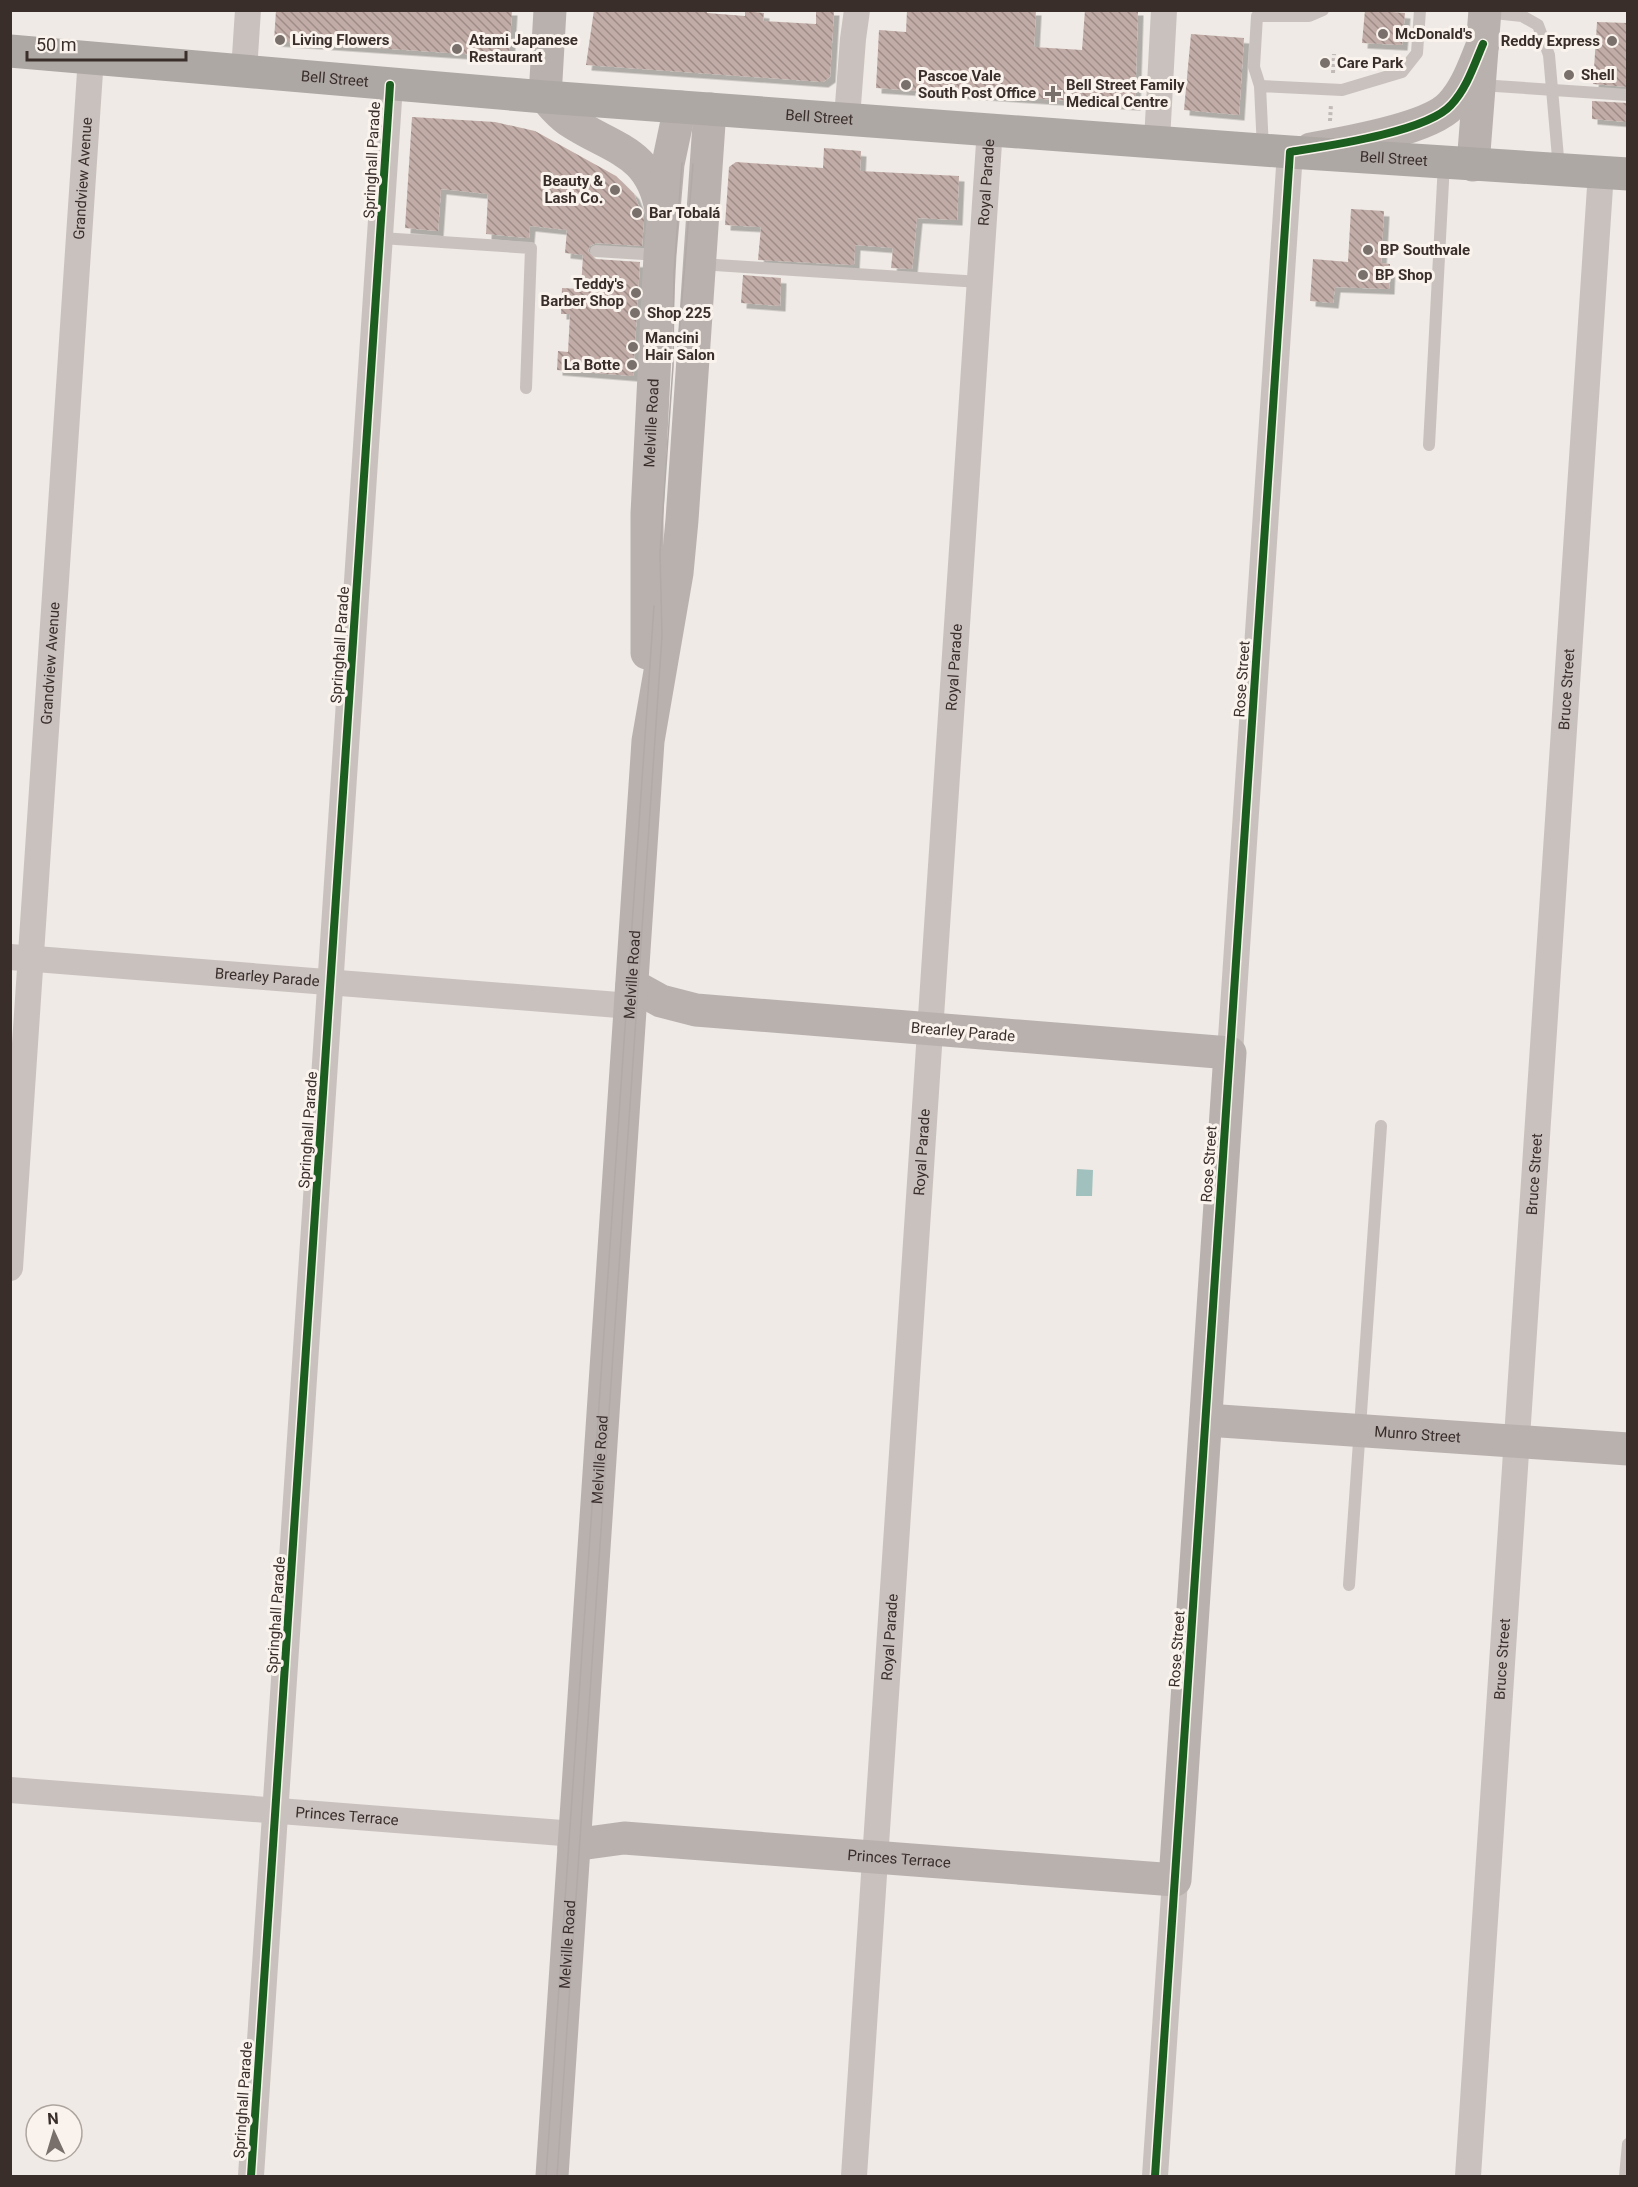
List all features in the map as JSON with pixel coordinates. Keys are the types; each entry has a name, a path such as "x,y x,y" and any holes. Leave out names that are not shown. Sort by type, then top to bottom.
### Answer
{"highway":[{"name":"Bell Street","path":"10,51 545,97 990,128 1276,151 1614,173"}],"street":[{"path":"244,70 248,10"},
{"path":"550,10 545,97 569,121 638,161 653,178 663,216"},
{"path":"847,118 852,39 857,10"},
{"path":"1157,141 1164,10"},
{"path":"1459,164 1479,85 1485,11"},
{"path":"1276,151 1395,130 1433,118 1450,107 1465,88 1483,44"},
{"name":"Grandview Avenue","path":"10,1268 21,957 91,57"},
{"name":"Springhall Parade","path":"251,2176 390,85"},
{"name":"Melville Road","path":"552,2176 648,741 647,514 660,255 668,164 695,108"},
{"name":"Melville Road","path":"648,741 676,573 698,264 695,108"},
{"name":"Royal Parade","path":"854,2176 990,128"},
{"name":"Rose Street","path":"1155,2176 1230,1053 1276,151"},
{"name":"Bruce Street","path":"1468,2176 1517,1442 1614,173"},
{"name":"Brearley Parade","path":"21,957 631,1006 661,1001 696,1010 1230,1053"},
{"name":"Munro Street","path":"1206,1420 1628,1449"},
{"name":"Princes Terrace","path":"10,1790 1175,1880"}],"lane":[{"path":"1276,151 1254,68 1257,16 1309,16 1323,10"},
{"path":"1260,86 1342,90 1402,72 1417,53 1420,10"},
{"path":"1485,11 1522,16 1538,25 1548,55 1559,170"},
{"path":"1479,85 1628,94"},
{"path":"1429,445 1459,164"},
{"path":"381,238 531,248 526,388"},
{"path":"596,251 660,255"},
{"path":"698,264 980,282"},
{"path":"1348,1585 1381,1126"},
{"path":"1625,2176 1628,2144"}],"water":[{"path":"1077,1169 1093,1170 1092,1196 1076,1196"}],"building":[{"path":"276,10 512,10 509,57 274,41"},
{"path":"594,10 707,10 707,13 745,16 745,11 764,13 763,21 816,24 816,10 834,10 830,77 823,82 586,65"},
{"path":"907,10 1036,10 1034,47 1082,50 1085,10 1138,10 1135,105 876,88 879,30 906,32"},
{"name":"McDonald's","path":"1365,10 1405,13 1402,45 1362,43"},
{"path":"1597,22 1628,23 1628,87 1593,84"},
{"path":"1191,34 1244,38 1239,115 1184,110"},
{"path":"1592,101 1628,103 1628,122 1592,119"},
{"path":"412,117 495,122 535,131 616,176 634,194 644,219 642,246 596,243 590,246 588,251 595,259 640,262 633,376 557,370 558,351 568,352 570,314 561,314 562,288 581,289 583,255 565,253 567,230 530,226 529,238 486,234 488,194 441,189 438,231 405,228"},
{"path":"824,148 861,151 860,171 959,176 957,220 917,218 912,269 891,268 893,248 855,245 854,265 758,260 761,227 725,225 729,167 736,162 823,168"},
{"path":"1351,209 1384,211 1381,263 1390,264 1389,289 1335,287 1333,303 1310,301 1313,259 1348,262"},
{"path":"743,275 781,278 780,306 741,303"}],"tram line":[{"path":"557,2176 662,636 660,553 673,366 674,272 682,163"},
{"path":"679,337 693,164"},
{"path":"546,2176 654,606"}],"cycle path":[{"path":"1155,2176 1290,152 1375,136 1421,123 1439,115 1451,105 1461,91 1483,44"},
{"path":"251,2176 390,85"}],"place":[{"name":"McDonald's","path":"1383,34"},
{"name":"Living Flowers","path":"280,40"},
{"name":"Reddy Express","path":"1612,41"},
{"name":"Atami Japanese Restaurant","path":"457,49"},
{"name":"Care Park","path":"1325,63"},
{"name":"Shell","path":"1569,75"},
{"name":"Pascoe Vale South Post Office","path":"906,85"},
{"name":"Bell Street Family Medical Centre","path":"1053,94"},
{"name":"Beauty & Lash Co.","path":"615,190"},
{"name":"Bar Tobalá","path":"637,213"},
{"name":"BP Southvale","path":"1368,250"},
{"name":"BP Shop","path":"1363,275"},
{"name":"Teddy's Barber Shop","path":"636,293"},
{"name":"Shop 225","path":"635,313"},
{"name":"Mancini Hair Salon","path":"633,347"},
{"name":"La Botte","path":"632,365"}]}
